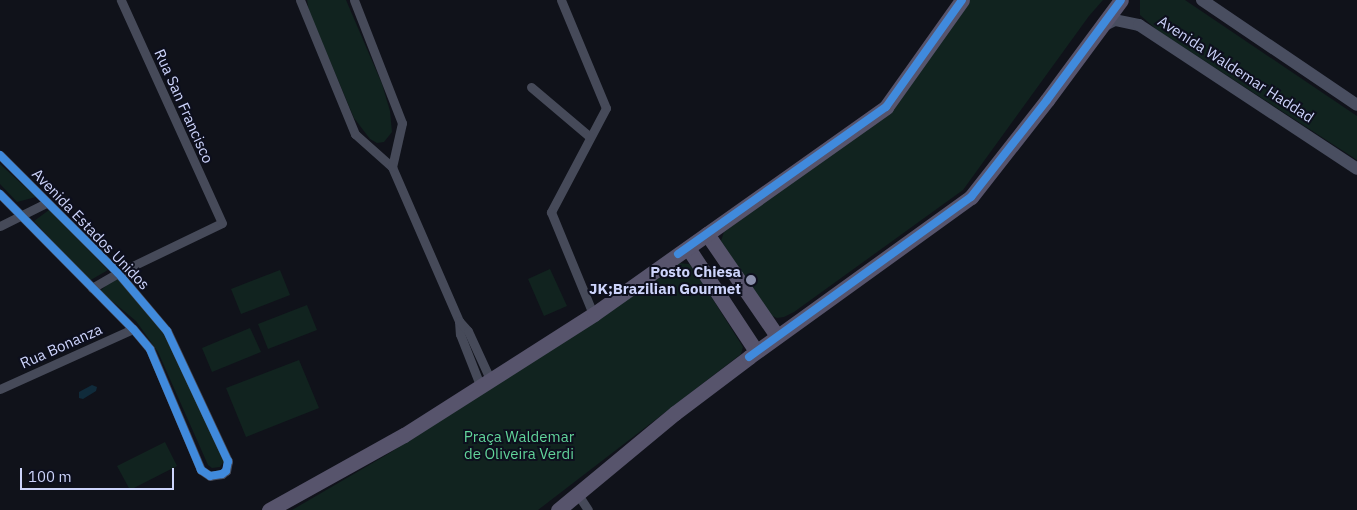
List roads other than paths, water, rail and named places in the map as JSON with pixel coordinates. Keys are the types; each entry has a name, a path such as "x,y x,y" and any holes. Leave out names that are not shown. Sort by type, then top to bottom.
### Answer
{"main road":[{"path":"269,510 404,435 593,314 886,107 962,0"},
{"path":"561,509 676,413 756,351 971,197 1047,100 1121,0"},
{"path":"1202,0 1357,105"},
{"name":"Avenida Waldemar Haddad","path":"1094,34 1102,25 1115,20 1139,25 1357,169"},
{"path":"707,234 777,336"},
{"path":"688,248 756,351"}],"street":[{"name":"Rua San Francisco","path":"118,273 222,223 121,0"},
{"path":"300,0 355,134 392,167 459,321 468,331 476,361 485,382"},
{"path":"354,0 402,123 392,167"},
{"path":"561,0 606,108 551,212 593,314"},
{"path":"531,88 590,137"},
{"name":"Avenida Estados Unidos","path":"0,155 118,273 167,331 228,461 226,471 222,474 210,476 201,470 150,349 133,329 0,194"},
{"path":"0,226 46,203"},
{"path":"92,288 118,273"},
{"name":"Rua Bonanza","path":"0,389 133,329"},
{"path":"578,493 588,510"}],"water":[{"path":"92,385 97,387 96,391 83,399 79,398 79,392"}],"place":[{"name":"Posto Chiesa JK;Brazilian Gourmet","path":"751,280"}],"park label":[{"name":"Praça Waldemar de Oliveira Verdi","path":"519,444"}]}
